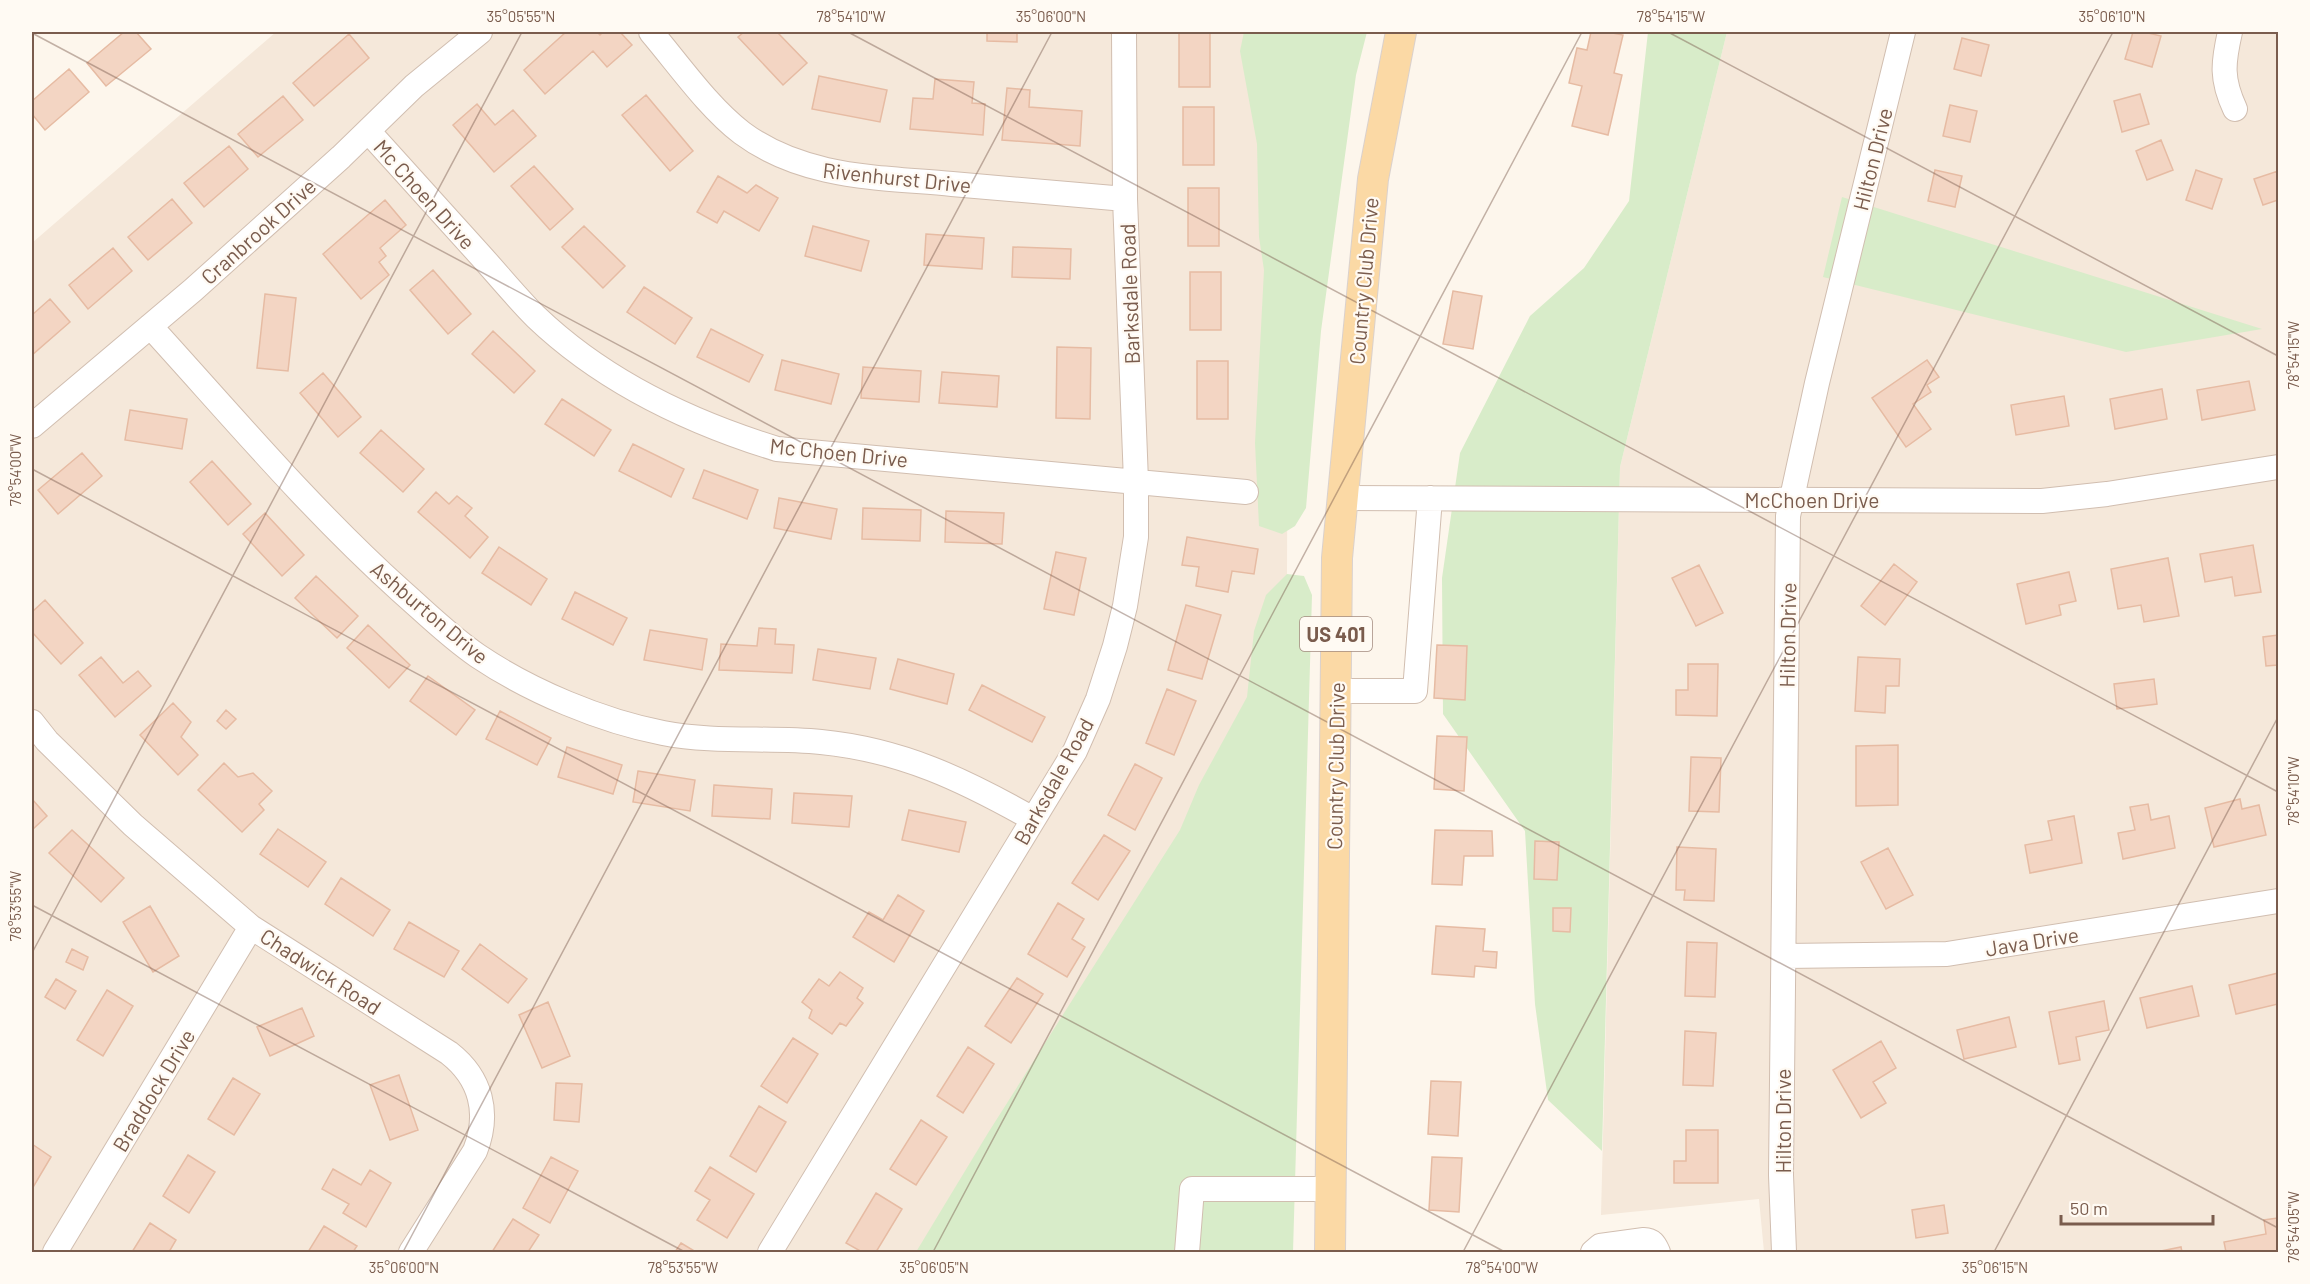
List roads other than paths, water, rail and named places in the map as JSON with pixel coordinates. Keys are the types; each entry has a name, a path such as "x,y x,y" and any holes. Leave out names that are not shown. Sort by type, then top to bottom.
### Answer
{"main road":[{"name":"Country Club Drive","path":"1330,1252 1337,558 1372,179 1401,32"}],"street":[{"name":"Cranbrook Drive","path":"32,426 202,282 368,131 414,86 480,32"},
{"name":"Rivenhurst Drive","path":"651,32 721,114 742,133 790,160 843,174 1125,199"},
{"name":"Barksdale Road","path":"770,1252 1075,751 1098,699 1115,646 1125,606 1136,537 1136,481 1125,199 1124,32"},
{"name":"Hilton Drive","path":"1784,1252 1781,1175 1788,516 1817,383 1903,32"},
{"path":"2230,32 2224,65 2225,88 2235,109"},
{"name":"Mc Choen Drive","path":"368,131 536,317 579,352 625,383 661,404 699,421 738,437 777,448 1246,492"},
{"name":"Ashburton Drive","path":"150,326 322,516 359,553 452,636 478,656 509,674 584,710 664,733 714,738 825,743 897,757 975,786 1033,819"},
{"name":"McChoen Drive","path":"1342,498 2042,501 2108,494 2278,467"},
{"path":"1336,691 1415,691 1430,498"},
{"name":"Chadwick Road","path":"32,722 47,741 133,825 251,927 449,1053 469,1072 476,1084 483,1110 480,1138 475,1151 411,1252"},
{"name":"Java Drive","path":"1784,956 1947,954 2278,901"},
{"name":"Braddock Drive","path":"56,1252 251,927"},
{"path":"1187,1252 1192,1189 1330,1190"},
{"path":"1593,1252 1600,1246 1644,1240 1654,1244 1658,1252"}]}
